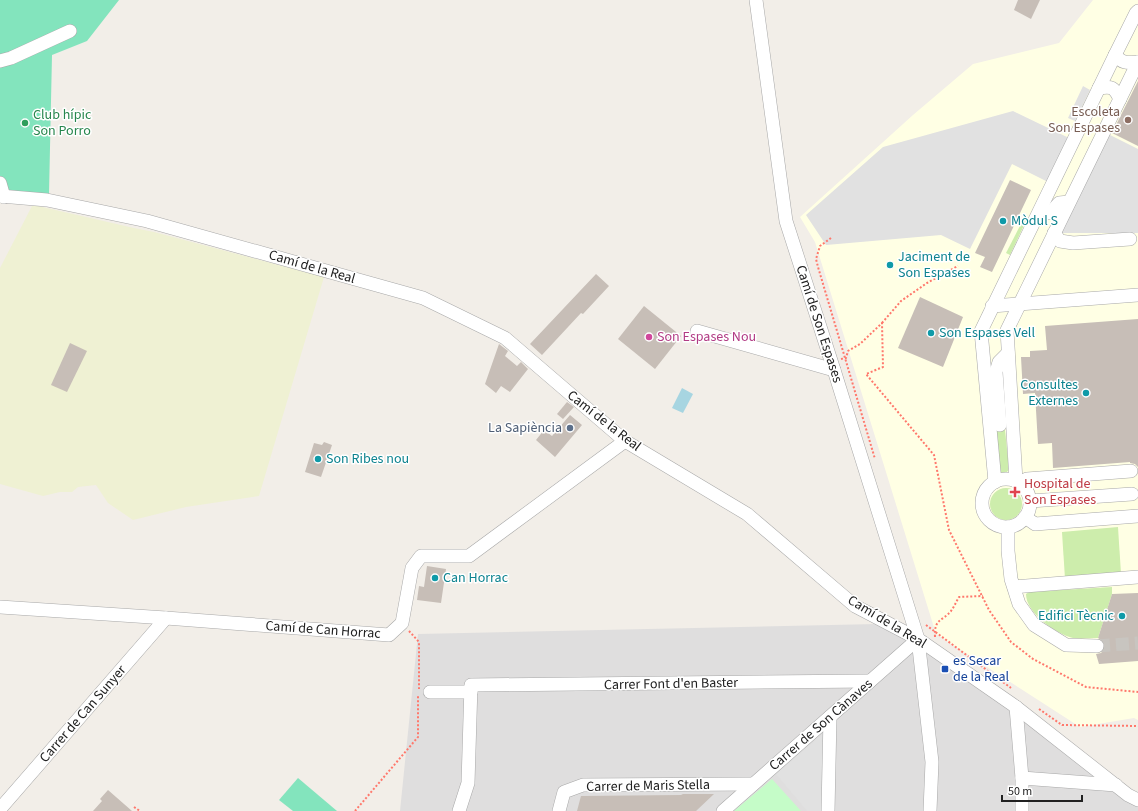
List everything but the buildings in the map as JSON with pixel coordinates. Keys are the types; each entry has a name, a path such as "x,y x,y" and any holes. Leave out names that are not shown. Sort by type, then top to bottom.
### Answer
{"street":[{"name":"Camí de Son Espases","path":"756,0 786,221 918,639 932,762 930,811"},
{"path":"995,482 981,331 1115,55 1138,11"},
{"path":"0,61 11,58 70,31"},
{"path":"1115,55 1121,62 1138,62"},
{"path":"1017,482 1007,330 1138,62"},
{"path":"1099,88 1109,86 1115,89 1120,99"},
{"path":"0,183 2,197"},
{"name":"Camí de la Real","path":"2,197 48,200 147,221 423,298 505,338 625,441 747,514 856,606 930,647 1016,707 1128,795 1138,800"},
{"path":"1050,213 1058,203 1069,202"},
{"path":"1054,233 1060,241 1073,243 1130,239"},
{"path":"992,306 1138,295"},
{"path":"986,320 995,320 1001,323 1007,330"},
{"path":"696,331 833,366"},
{"path":"1000,425 996,372 999,362 1008,353"},
{"name":"Camí de Can Horrac","path":"0,608 166,618 389,635 402,623 412,568 421,556 469,556 625,441"},
{"path":"1017,482 1027,479 1131,471"},
{"path":"1009,479 1017,482 1023,486 1028,493 1030,501 1030,506 1025,517 1020,522 1008,527 992,523 983,510 982,502 988,487 995,482 1002,480 1009,479"},
{"path":"1030,501 1132,494"},
{"path":"1025,517 1036,524 1138,516"},
{"path":"1008,527 1008,551 1011,579 1019,604 1034,625 1066,644 1097,646"},
{"path":"1014,587 1138,577"},
{"name":"Carrer de Can Sunyer","path":"0,809 166,618"},
{"name":"Carrer de Son Cànaves","path":"723,811 918,639"},
{"name":"Carrer Font d'en Baster","path":"430,692 471,688 870,681"},
{"path":"459,811 468,783 471,688"},
{"path":"1016,707 1022,778 1022,811"},
{"path":"828,811 830,717"},
{"path":"1022,778 1116,785"},
{"name":"Carrer de Maris Stella","path":"559,811 564,792 583,785 753,784"}],"path":[{"path":"832,238 820,246 816,259 876,462"},
{"path":"833,366 846,358 848,351 860,344 882,323 900,300 958,266"},
{"path":"882,323 883,367 866,374 934,454 948,530 989,610 1011,642 1032,659 1086,687 1138,692"},
{"path":"930,647 935,638 935,631 938,622 950,612 959,597 983,596"},
{"path":"923,622 1011,688"},
{"path":"355,811 418,737 419,642 402,623"},
{"path":"1036,707 1062,725 1138,726"},
{"path":"134,807 140,811"}],"shaded area":[{"name":"Hospital de Son Espases","path":"1093,0 1138,0 1138,720 1134,718 1080,727 936,634 815,242 800,217 913,115 973,64 1059,43"},
{"path":"1083,86 1090,90 1075,121 1068,118"},
{"path":"1013,111 1069,138 1048,182 1012,164 970,249 941,235 826,245 806,215 883,147"},
{"path":"1104,132 1138,149 1138,233 1054,233"},
{"path":"32,206 38,206 154,232 324,277 259,496 186,507 133,520 108,503 96,485 78,487 72,492 60,492 43,496 0,484 0,268"},
{"path":"877,624 945,659 1138,802 1138,811 400,811 418,634"},
{"path":"825,732 822,811 807,811 776,774"}],"green space":[{"name":"Club hípic Son Porro","path":"0,0 119,0 87,41 52,55 49,194 0,191"},
{"path":"1024,218 1027,219 1010,255 1006,253"},
{"path":"996,430 1005,430 1009,468 1004,474 999,472"},
{"path":"1006,488 1012,489 1019,495 1022,504 1021,510 1015,517 1006,520 1000,519 993,513 990,504 991,498 997,491"},
{"path":"1118,527 1121,574 1065,579 1062,532"},
{"path":"1112,587 1112,594 1098,638 1073,638 1058,632 1043,622 1036,615 1027,601 1026,594 1029,592"},
{"path":"298,778 337,811 293,811 279,800"},
{"path":"772,779 801,811 734,811"}],"water":[{"path":"682,388 693,394 683,413 672,408"}],"tunnel":[{"path":"1097,646 1138,643"}],"place":[{"name":"Escoleta Son Espases","path":"1128,120"},
{"name":"Club hípic Son Porro","path":"25,123"},
{"name":"Mòdul S","path":"1003,221"},
{"name":"Jaciment de Son Espases","path":"890,265"},
{"name":"Son Espases Vell","path":"931,333"},
{"name":"Son Espases Nou","path":"649,337"},
{"name":"Consultes Externes","path":"1086,393"},
{"name":"La Sapiència","path":"570,428"},
{"name":"Son Ribes nou","path":"318,459"},
{"name":"Hospital de Son Espases","path":"1015,492"},
{"name":"Can Horrac","path":"435,578"},
{"name":"Edifici Tècnic","path":"1122,616"},
{"name":"es Secar de la Real","path":"945,669"}]}
